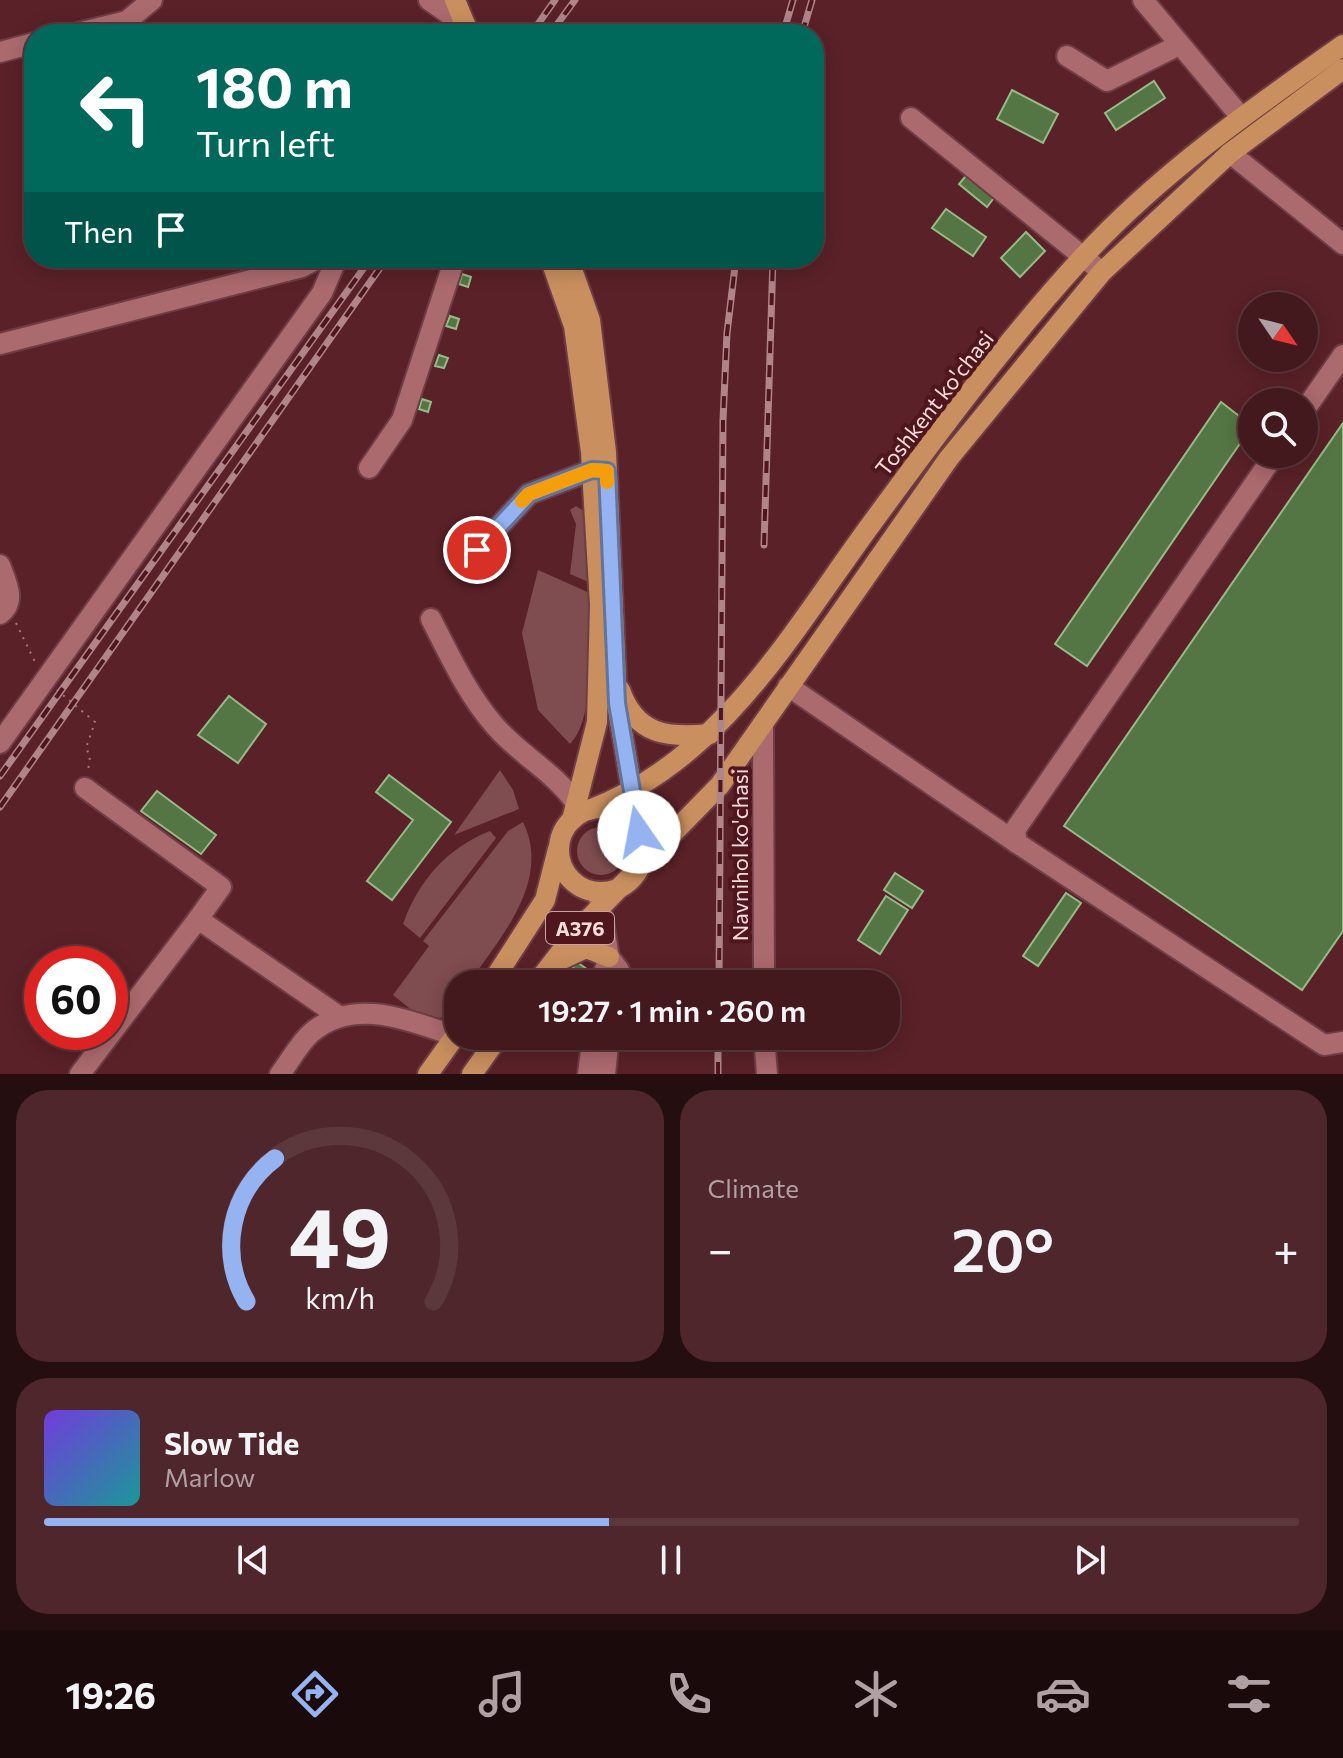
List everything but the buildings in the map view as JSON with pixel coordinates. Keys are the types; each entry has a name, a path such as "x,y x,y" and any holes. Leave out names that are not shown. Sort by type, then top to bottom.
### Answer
{"main road":[{"path":"455,0 464,24"},
{"name":"Toshkent ko'chasi","path":"579,811 631,794 731,715 933,440 1082,258 1186,161 1241,117 1343,45"},
{"name":"Toshkent ko'chasi","path":"632,879 720,785 949,458 1102,272 1230,153 1343,69"},
{"path":"500,970 545,900 559,845 579,811 600,686 599,470 574,326 554,268"},
{"path":"559,845 564,871 573,882 600,900 632,879 642,861 616,677 590,320 572,268"},
{"path":"616,677 633,714 653,730 673,738 710,734"},
{"path":"579,811 612,810 623,814 639,832"},
{"name":"A376","path":"546,970 600,900"},
{"path":"549,966 581,949 609,957"},
{"path":"428,1074 445,1050"},
{"path":"472,1074 489,1050"}],"street":[{"path":"115,24 127,21 152,0"},
{"path":"429,0 458,24"},
{"path":"1143,0 1241,117"},
{"path":"1067,56 1107,81 1179,45"},
{"path":"0,52 24,46"},
{"path":"911,118 1102,272"},
{"path":"1230,153 1343,244"},
{"path":"0,344 298,268"},
{"path":"0,743 322,293 333,268"},
{"path":"369,468 402,420 452,268"},
{"path":"1318,391 1343,355"},
{"path":"1017,843 1015,830 1265,468"},
{"path":"477,550 529,494 599,470"},
{"path":"0,565 10,597 3,611"},
{"path":"431,619 467,690 490,719 559,780 579,811"},
{"path":"788,686 1017,843 1324,1045 1343,1042"},
{"name":"Navnihol ko'chasi","path":"763,725 764,970"},
{"path":"80,1074 221,887 85,788"},
{"path":"600,900 609,957 605,970"},
{"path":"198,919 340,1017"},
{"path":"609,957 619,970"},
{"path":"280,1074 311,1033 340,1017 380,1012 444,1030"},
{"path":"588,1074 591,1050"},
{"path":"605,1074 608,1050"},
{"path":"765,1050 767,1074"}],"path":[{"path":"3,611 25,639 41,676 95,722 86,748 90,756 85,788"}],"shaded area":[{"path":"576,506 587,513 593,584 570,574 576,524 570,510"},
{"path":"538,570 592,594 588,695 584,716 570,744 538,710 522,633"},
{"path":"500,770 513,790 519,809 454,835"},
{"path":"523,822 530,844 531,866 518,908 478,970 444,970 444,1017 424,1020 393,995 429,946 423,941 508,831"},
{"path":"601,827 618,834 625,851 618,868 601,875 584,868 577,851 584,834"},
{"path":"490,831 496,838 420,938 403,924 426,880 460,847"}],"railway":[{"path":"538,24 555,0"},
{"path":"557,24 575,0"},
{"path":"786,24 793,0"},
{"path":"805,24 812,0"},
{"path":"0,776 364,268"},
{"path":"0,807 380,268"},
{"path":"719,970 723,420 727,333 735,268"},
{"path":"764,545 773,268"},
{"path":"718,1050 718,1074"}],"slow traffic":[{"path":"522,501 529,494 592,470 607,471 607,482"}],"route":[{"path":"477,550 529,494 592,470 607,471 617,703 639,832"}]}
